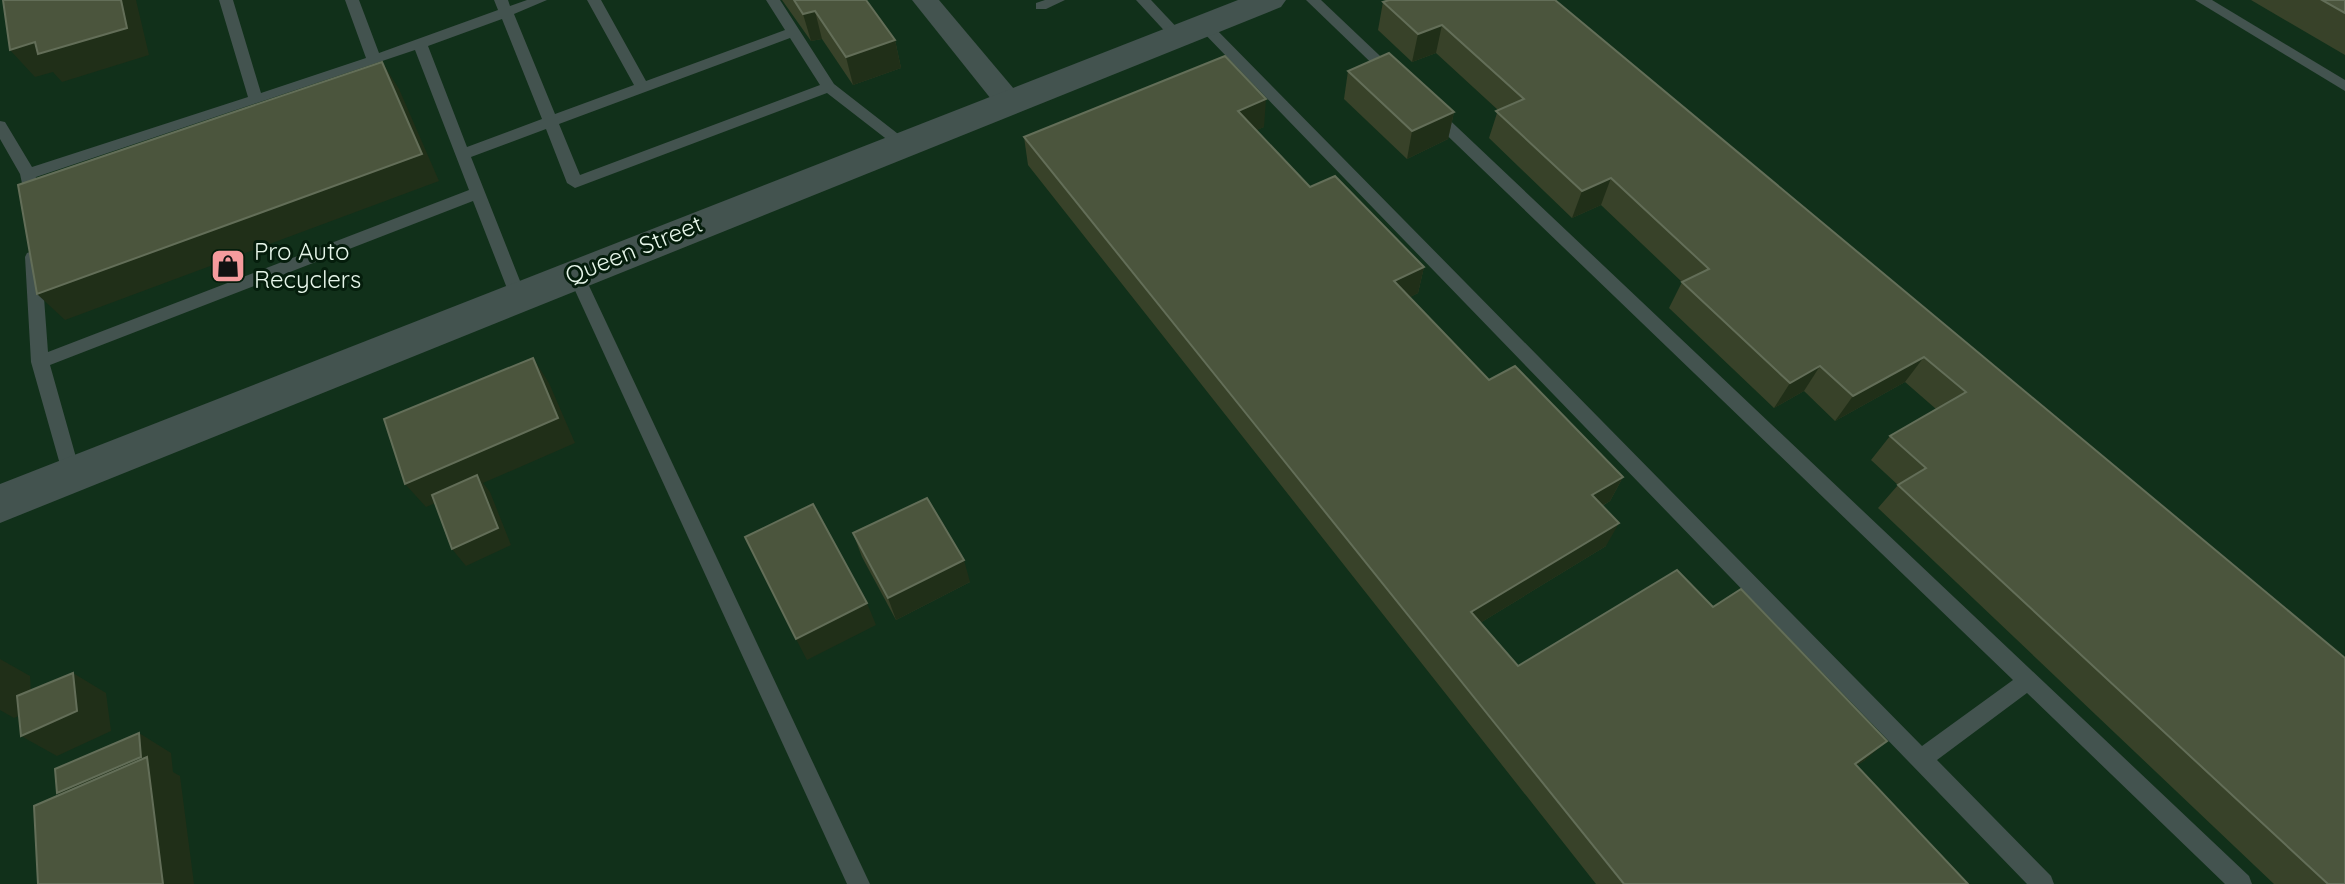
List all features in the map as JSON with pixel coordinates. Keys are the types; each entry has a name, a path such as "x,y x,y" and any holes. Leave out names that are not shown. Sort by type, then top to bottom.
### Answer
{"street":[{"path":"925,0 1009,102"},
{"name":"Queen Street","path":"0,504 575,273 1269,0"}],"lane":[{"path":"226,0 256,100"},
{"path":"352,0 374,60"},
{"path":"28,174 374,60 503,6 540,0"},
{"path":"594,0 642,86"},
{"path":"773,0 829,87 903,144"},
{"path":"1041,6 1058,0"},
{"path":"1143,0 1191,31 2043,884"},
{"path":"1313,0 1402,84"},
{"path":"2202,0 2345,86"},
{"path":"503,6 575,183 829,87"},
{"path":"463,154 549,119 792,32"},
{"path":"419,42 518,296"},
{"path":"1425,105 2241,884"},
{"path":"0,126 28,174 30,206"},
{"path":"40,362 478,193"},
{"path":"32,237 40,362 72,475"},
{"path":"575,273 859,884"},
{"path":"1921,759 2027,681"}],"shaded area":[{"path":"0,0 2345,0 2345,884 0,884"}],"building":[{"path":"3,0 121,0 127,28 38,54 35,42 10,50"},
{"path":"794,0 866,0 895,40 846,57 815,11 803,14"},
{"path":"1555,0 2345,658 2345,884 2328,884 1898,485 1926,468 1890,436 1966,392 1924,357 1853,396 1820,366 1790,383 1682,282 1709,269 1611,178 1582,191 1496,111 1524,99 1442,25 1418,34 1383,2"},
{"path":"2322,0 2345,0 2345,13"},
{"path":"1389,53 1454,112 1412,131 1348,71"},
{"path":"1225,56 1266,99 1238,111 1310,187 1335,176 1424,267 1394,281 1489,380 1515,366 1623,477 1592,495 1619,523 1471,612 1518,666 1677,570 1713,607 1741,589 1887,741 1855,764 1968,884 1624,884 1024,137"},
{"path":"382,62 422,154 37,294 18,185"},
{"path":"533,358 558,418 405,484 384,419"},
{"path":"477,475 498,528 452,549 432,495"},
{"path":"927,498 964,560 888,598 853,533"},
{"path":"813,504 867,603 796,639 745,537"},
{"path":"73,673 77,711 21,736 17,696"},
{"path":"139,733 141,757 57,793 55,769"},
{"path":"147,757 163,884 38,884 34,806"}],"place":[{"name":"Pro Auto Recyclers","path":"228,266"}]}
